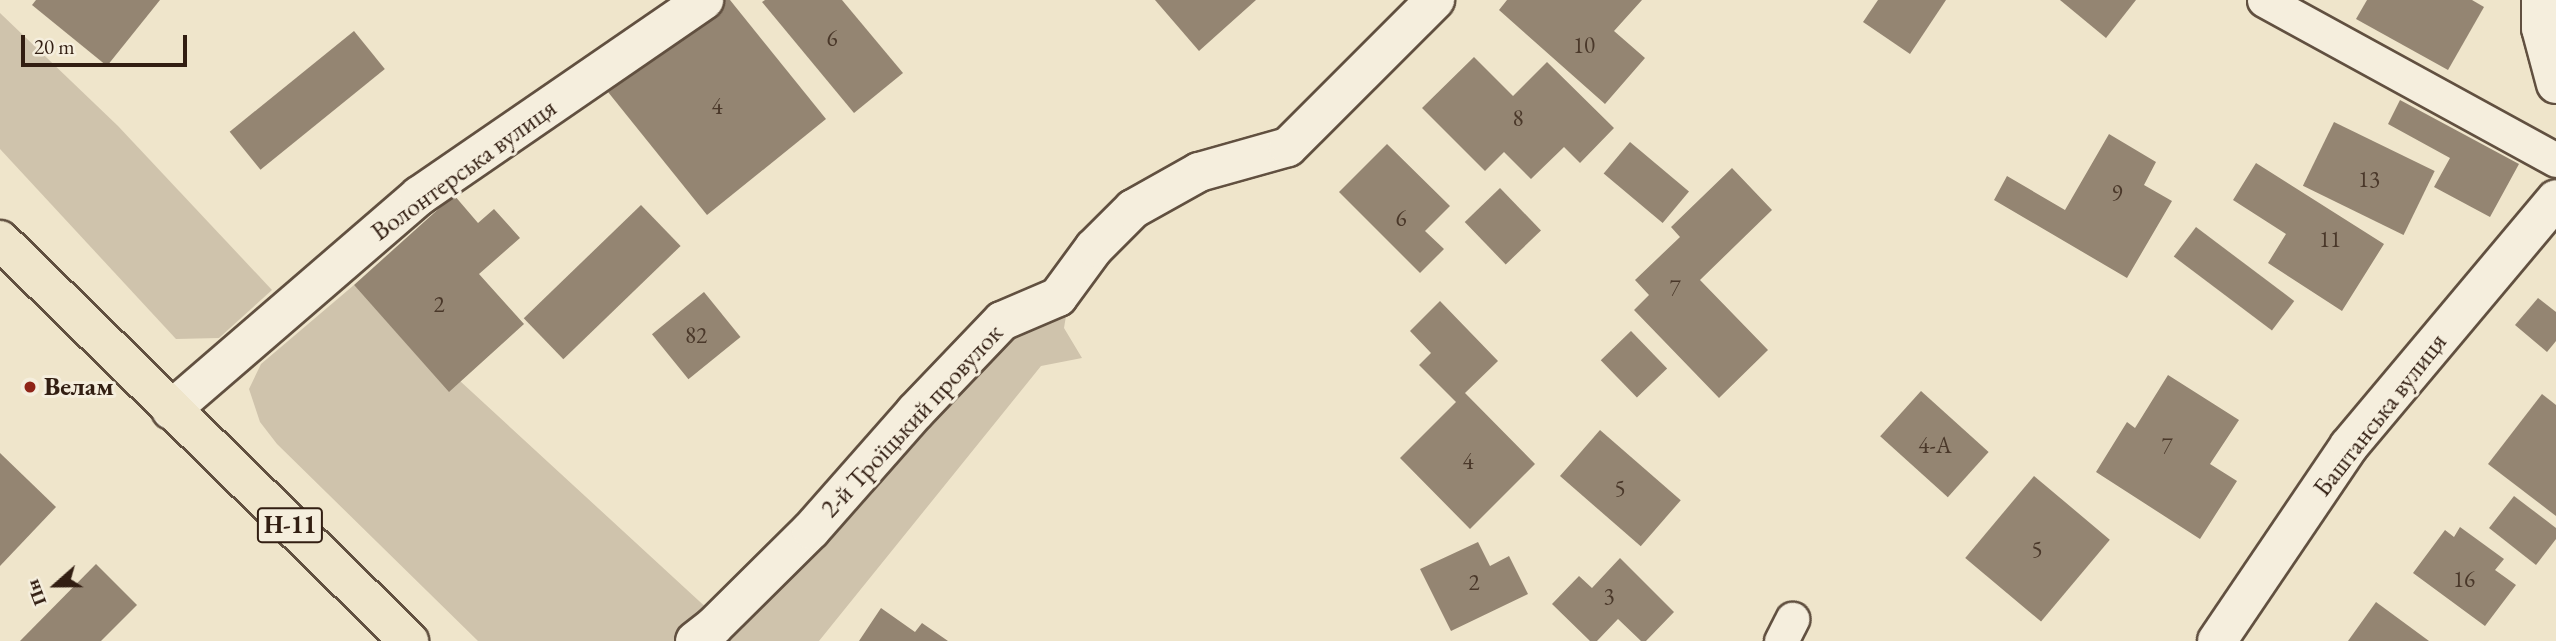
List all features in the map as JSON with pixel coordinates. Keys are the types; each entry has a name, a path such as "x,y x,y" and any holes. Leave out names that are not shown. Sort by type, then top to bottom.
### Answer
{"main road":[{"name":"Н-11","path":"0,240 409,641"}],"street":[{"name":"Волонтерська вулиця","path":"171,410 419,196 704,0"},
{"name":"2-й Троїцький провулок","path":"695,641 714,626 811,530 915,412 1002,321 1058,297 1094,248 1133,209 1199,172 1288,148 1435,0"},
{"path":"2541,0 2542,28 2556,84"},
{"name":"Баштанська вулиця","path":"2217,641 2349,446 2556,199"}],"lane":[{"path":"2264,0 2556,160"}],"shaded area":[{"path":"0,13 118,126 272,290 219,338 176,339 0,149"},
{"path":"354,285 449,391 460,381 711,612 675,641 478,641 277,444 260,422 249,389 261,364"},
{"path":"1068,304 1064,328 1082,358 1041,366 819,641 717,641 1006,331"}],"building":[{"path":"36,0 160,0 107,66 32,5"},
{"path":"723,0 730,0 826,119 707,215 608,92"},
{"path":"842,0 903,73 854,113 762,2"},
{"path":"1155,0 1256,0 1199,51"},
{"path":"1507,0 1642,0 1614,31 1645,58 1605,104 1499,10"},
{"path":"1878,0 1946,0 1910,54 1863,22"},
{"path":"2060,0 2136,0 2106,38"},
{"path":"2367,0 2472,0 2484,7 2448,70 2356,19"},
{"path":"354,31 385,69 260,170 230,132"},
{"path":"1474,57 1513,96 1547,62 1614,128 1580,163 1564,147 1531,179 1504,152 1485,171 1422,108"},
{"path":"2400,100 2519,164 2490,217 2434,187 2450,158 2388,124"},
{"path":"2334,122 2435,171 2404,235 2303,186"},
{"path":"2109,134 2156,162 2144,185 2172,201 2127,278 1994,200 2007,176 2065,210"},
{"path":"1630,142 1689,191 1663,223 1604,173"},
{"path":"1387,144 1450,206 1425,231 1444,249 1420,273 1339,192"},
{"path":"2256,163 2384,244 2342,311 2268,263 2286,234 2233,200"},
{"path":"1732,168 1772,210 1700,280 1768,350 1719,398 1634,310 1649,295 1635,280 1680,237 1671,227"},
{"path":"1500,188 1541,230 1506,264 1465,222"},
{"path":"454,195 478,223 494,209 520,238 479,274 524,324 449,392 354,285"},
{"path":"641,205 681,246 563,359 524,318"},
{"path":"2196,227 2294,301 2272,331 2174,257"},
{"path":"704,292 741,337 688,379 652,334"},
{"path":"2538,298 2556,312 2556,341 2547,352 2515,325"},
{"path":"1440,301 1498,361 1465,393 1535,464 1470,529 1400,458 1456,402 1419,365 1431,353 1410,331"},
{"path":"1631,331 1667,368 1637,398 1601,360"},
{"path":"2168,375 2239,420 2210,464 2237,481 2200,539 2096,472 2127,422 2135,428"},
{"path":"1921,391 1989,452 1948,497 1880,436"},
{"path":"2542,394 2556,405 2556,516 2488,464"},
{"path":"1600,430 1681,500 1641,546 1560,476"},
{"path":"0,453 56,507 0,566"},
{"path":"2034,476 2110,540 2041,622 1965,558"},
{"path":"2514,496 2556,528 2556,539 2536,565 2489,528"},
{"path":"2460,527 2504,559 2495,570 2516,585 2485,626 2413,573 2445,530 2454,537"},
{"path":"1478,542 1490,566 1509,556 1528,594 1451,631 1420,569"},
{"path":"1620,558 1674,612 1646,641 1641,641 1618,619 1597,641 1590,641 1552,604 1579,576 1592,588"},
{"path":"96,564 137,605 101,641 20,641"},
{"path":"2376,602 2429,641 2348,641"},
{"path":"881,608 915,632 922,623 948,641 859,641"}],"place":[{"name":"Велам","path":"30,387"}]}
